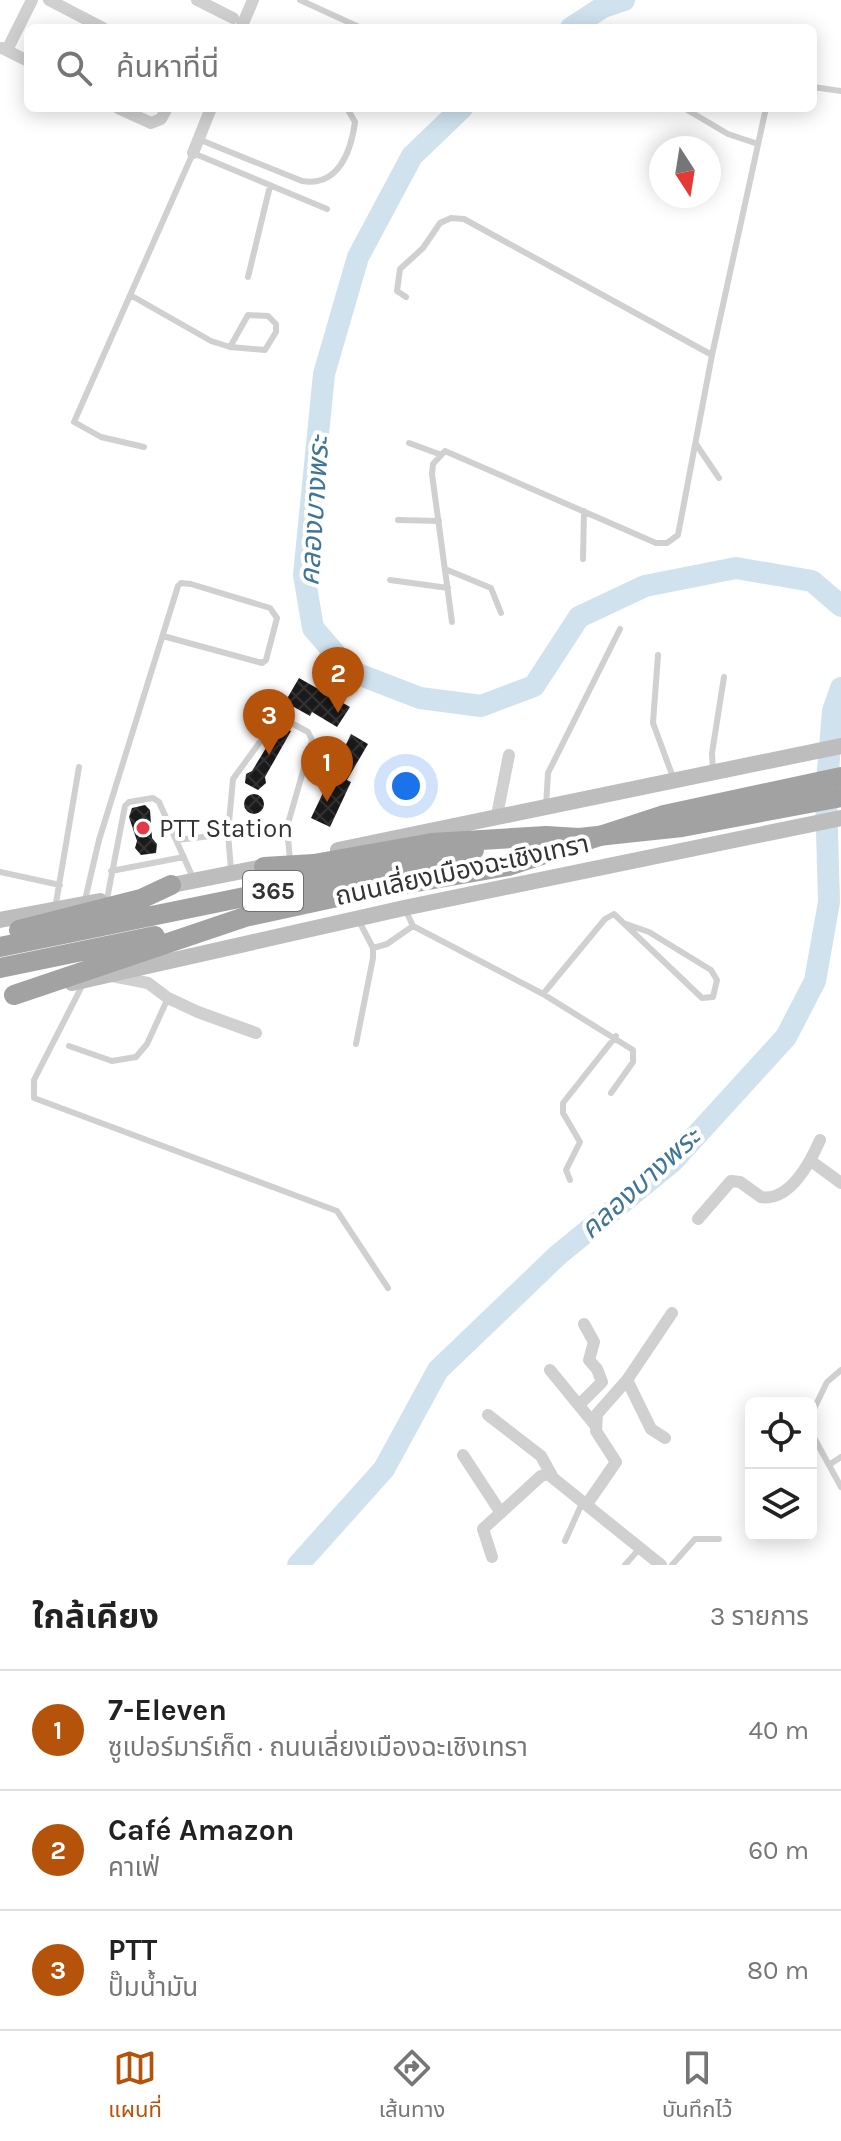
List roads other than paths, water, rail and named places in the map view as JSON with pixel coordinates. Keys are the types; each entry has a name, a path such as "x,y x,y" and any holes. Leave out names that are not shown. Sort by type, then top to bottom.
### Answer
{"highway":[{"path":"7,996 245,917 365,891 508,866 664,815 841,777"},
{"path":"264,867 314,864 432,843 546,836 579,838 726,821 841,797"},
{"name":"ถนนเลี่ยงเมืองฉะเชิงเทรา","path":"0,947 546,836"},
{"path":"0,934 141,899 171,885"},
{"name":"365","path":"0,968 245,917"}],"main road":[{"name":"365","path":"0,920 841,746"},
{"name":"ถนนเลี่ยงเมืองฉะเชิงเทรา","path":"7,996 357,918 841,818"}],"street":[{"path":"24,59 3,48 32,0"},
{"path":"49,0 95,24"},
{"path":"197,0 242,24 253,0"},
{"path":"127,112 151,123 161,119 165,112"},
{"path":"193,153 209,112"},
{"path":"497,815 509,755"},
{"path":"110,975 148,983 168,998 256,1033"},
{"path":"698,1219 731,1181 740,1182 753,1193 767,1198 795,1182 811,1161 820,1140"},
{"path":"811,1161 841,1183"},
{"path":"595,1425 597,1414 627,1380 672,1313"},
{"path":"579,1405 602,1382 589,1360 594,1342 584,1324"},
{"path":"550,1370 595,1425 616,1462 585,1503"},
{"path":"627,1380 651,1429 665,1438"},
{"path":"488,1415 541,1456 552,1476 661,1565"},
{"path":"463,1455 501,1513"},
{"path":"492,1557 483,1529 541,1476 552,1476"}],"lane":[{"path":"300,0 352,24"},
{"path":"817,88 841,91"},
{"path":"198,139 302,181 320,183 328,180 342,164 355,122 349,112"},
{"path":"691,112 728,134 758,144"},
{"path":"409,443 439,454 454,452 656,543 674,540 681,526 712,355 765,112"},
{"path":"144,447 101,437 74,422 193,153 327,209"},
{"path":"248,277 270,186"},
{"path":"406,297 397,291 400,269 423,248 440,223 451,218 464,219 712,355"},
{"path":"132,296 230,347 265,350 270,346 276,324 268,316 248,315 230,347"},
{"path":"696,444 719,478"},
{"path":"439,454 432,474 452,622"},
{"path":"583,559 584,511"},
{"path":"398,520 439,521"},
{"path":"445,569 491,588 501,613"},
{"path":"390,580 448,588"},
{"path":"85,903 90,870 163,636 181,583 270,608 277,618 266,660 262,663 163,636"},
{"path":"546,806 548,773 620,629"},
{"path":"658,655 653,723 674,780"},
{"path":"713,772 712,753 724,677"},
{"path":"232,873 228,833 233,779 276,720 282,718 308,732 312,740 287,827 290,861"},
{"path":"55,909 79,767"},
{"path":"107,899 129,802 153,798 159,802 194,880"},
{"path":"177,840 287,827"},
{"path":"111,871 184,857"},
{"path":"0,872 60,885"},
{"path":"404,908 413,926 616,1036 635,1055 611,1093"},
{"path":"543,994 609,915 618,915 626,924 650,951 702,998 713,997 717,980 711,970 649,932 626,924"},
{"path":"356,1044 373,948 357,918"},
{"path":"373,948 387,944 413,926"},
{"path":"84,981 34,1080 31,1092 34,1098 337,1211 388,1288"},
{"path":"69,1046 112,1061 125,1062 136,1057 147,1044 168,998"},
{"path":"570,1180 566,1170 580,1142 563,1113 563,1103 616,1036"},
{"path":"817,1403 827,1382 841,1370"},
{"path":"817,1443 841,1487"},
{"path":"829,1465 841,1457"},
{"path":"565,1541 585,1503"},
{"path":"672,1565 695,1539 719,1539"},
{"path":"625,1565 640,1548"}],"waterway":[{"name":"คลองบางพระ","path":"577,24 603,7 624,0"},
{"name":"คลองบางพระ","path":"458,112 412,156 358,257 324,374 304,575 313,628 350,671 420,698 481,706 534,686 579,617 645,586 736,568 812,581 841,606"},
{"name":"คลองบางพระ","path":"298,1565 384,1469 438,1370 558,1255 672,1162 786,1037 815,981 829,902 826,794 833,711 841,688"}],"place":[{"name":"Café Amazon","path":"338,713"},
{"name":"PTT","path":"269,755"},
{"name":"7-Eleven","path":"327,802"},
{"name":"PTT Station","path":"143,828"}]}
